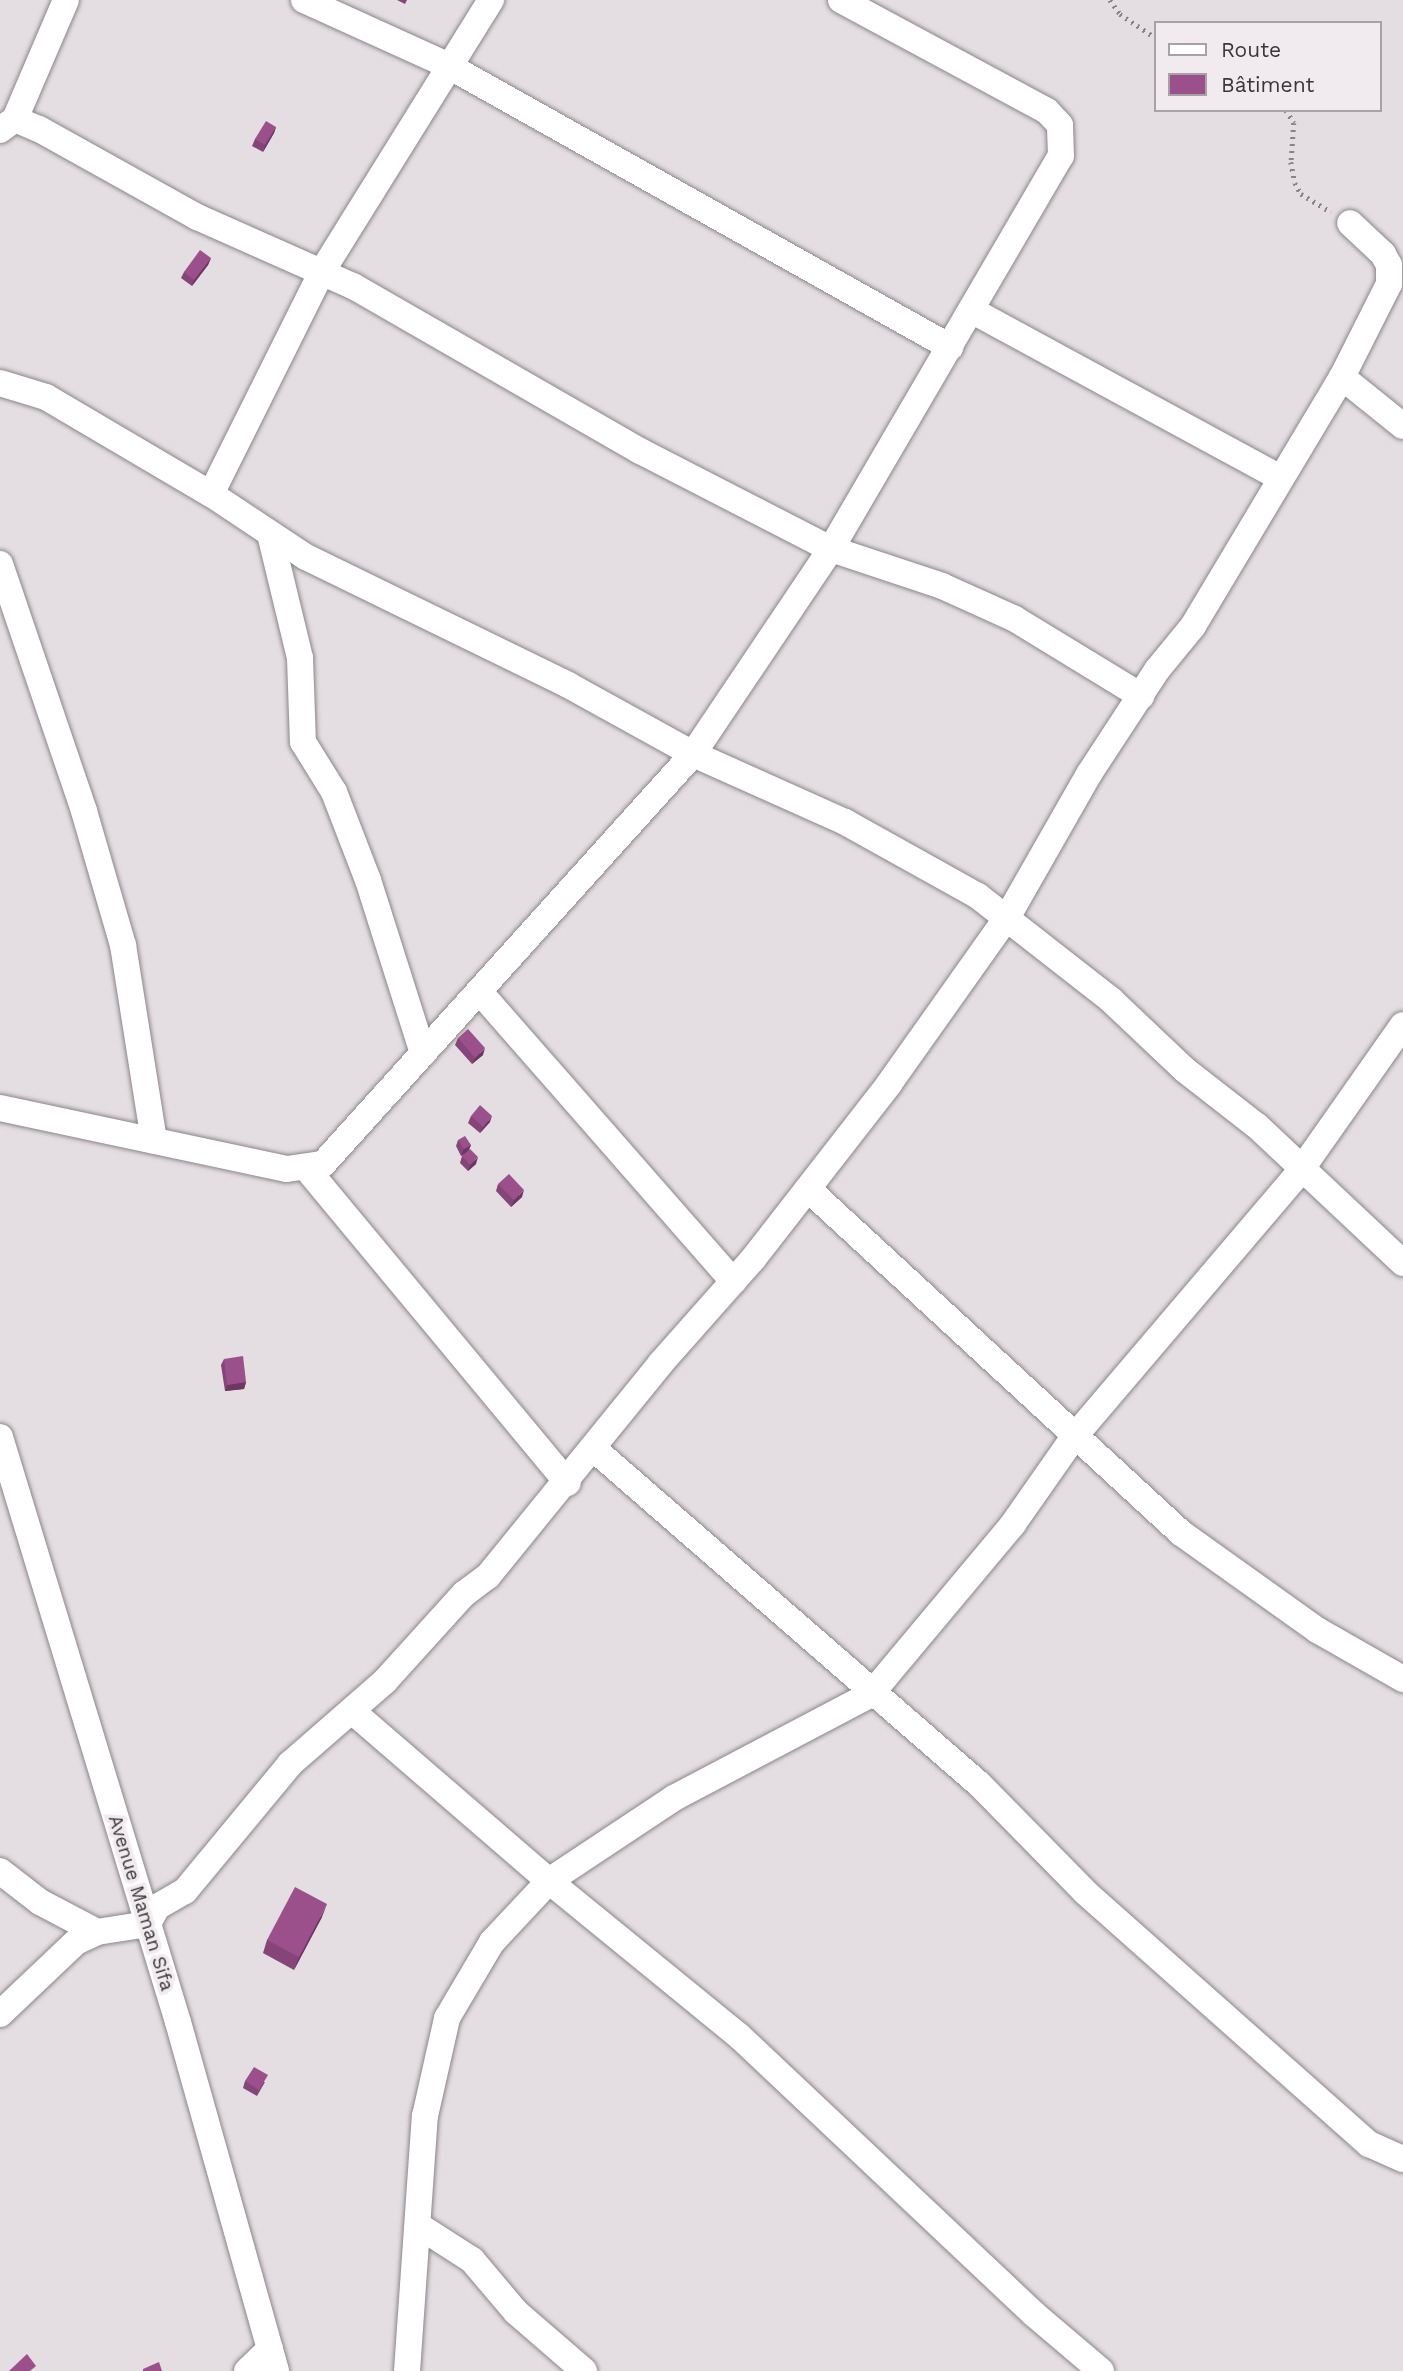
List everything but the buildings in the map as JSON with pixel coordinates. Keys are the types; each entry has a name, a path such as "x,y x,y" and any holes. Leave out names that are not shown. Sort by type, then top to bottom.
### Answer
{"street":[{"path":"66,0 8,124 93,156 197,217 353,286 640,451 831,549 942,586 1015,619 1141,696"},
{"path":"304,0 447,65 950,347"},
{"path":"211,494 321,273 447,65 491,0"},
{"path":"0,1108 307,1169 323,1164 692,754 831,549 1061,156 1060,125 1047,111 841,0"},
{"path":"0,2014 44,1968 76,1942 97,1932 148,1924 157,1907 185,1891 290,1764 385,1681 464,1594 488,1576 568,1483 661,1363 808,1189 1007,916 1089,774 1141,696 1193,626 1342,377 1388,284 1383,254 1350,223"},
{"path":"971,310 1280,478"},
{"path":"1342,377 1403,426"},
{"path":"0,383 46,397 211,494 306,557 568,685 692,754 845,822 1007,916 1111,1000 1185,1070 1258,1126 1301,1170 1403,1263"},
{"path":"270,534 300,658 303,742 334,792 368,880 423,1053"},
{"path":"0,564 84,811 123,945 154,1140"},
{"path":"479,991 733,1281"},
{"path":"407,2371 425,2116 447,2018 492,1942 548,1881 711,1776 872,1694 1013,1524 1074,1437 1301,1170 1403,1025"},
{"path":"307,1169 568,1483"},
{"path":"808,1189 1181,1533 1318,1630 1403,1679"},
{"path":"594,1448 872,1694 979,1784 1085,1892 1369,2144 1403,2159"},
{"name":"Avenue Maman Sifa","path":"2,1453 148,1924 273,2360"},
{"path":"352,1711 548,1881 739,2036 1034,2314 1101,2371"},
{"path":"0,1871 40,1902 97,1932"},
{"path":"419,2226 472,2259 516,2312 584,2371"},
{"path":"247,2371 273,2360"}],"path":[{"path":"1110,0 1120,14 1154,37"},
{"path":"1287,112 1294,123 1291,162 1301,194 1350,223"}]}
